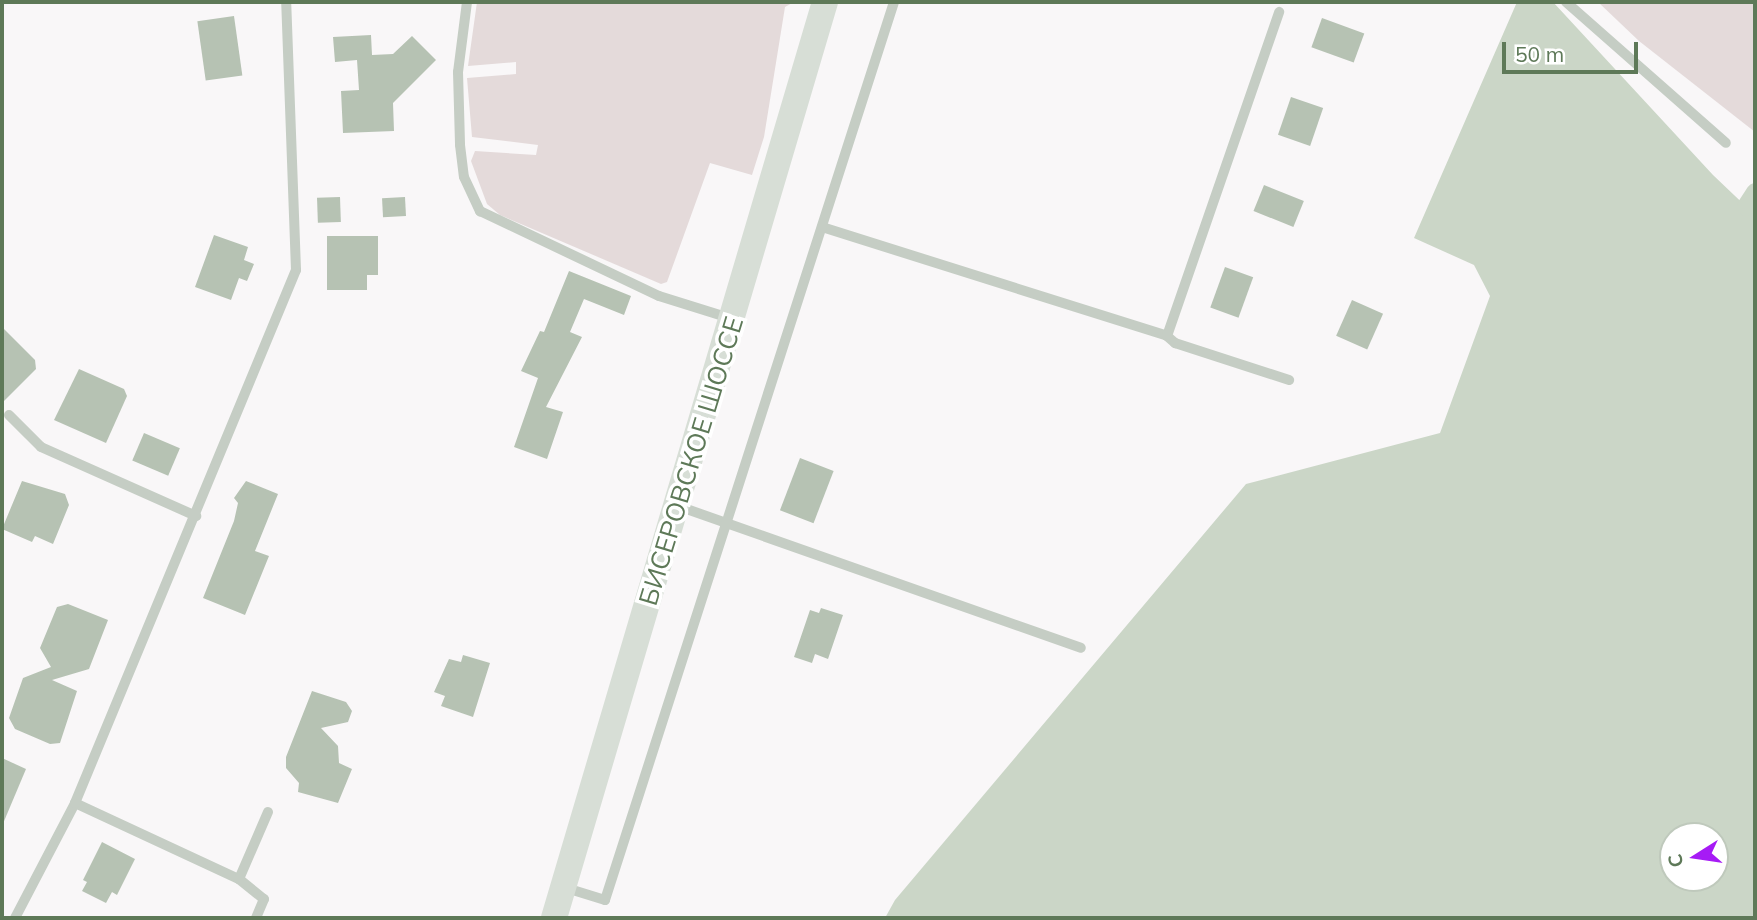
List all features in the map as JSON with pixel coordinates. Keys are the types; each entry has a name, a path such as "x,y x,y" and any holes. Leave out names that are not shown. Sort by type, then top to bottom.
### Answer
{"main road":[{"name":"БИСЕРОВСКОЕ ШОССЕ","path":"554,918 825,2"}],"lane":[{"path":"15,918 75,803 296,270 286,2"},
{"path":"467,2 458,72 460,145 464,177 480,211 659,296 733,320"},
{"path":"563,887 605,900 894,2"},
{"path":"1566,2 1726,143"},
{"path":"1167,336 1279,12"},
{"path":"822,227 1167,336 1175,343 1289,380"},
{"path":"9,415 41,447 196,516"},
{"path":"678,506 727,521 1081,648"},
{"path":"75,803 239,879 264,899 256,918"},
{"path":"239,879 268,812"}],"shaded area":[{"path":"477,2 794,2 785,7 764,137 752,175 710,163 667,282 661,284 500,215 487,204 471,161 475,151 536,155 538,145 472,137 467,78 516,74 516,62 468,66"},
{"path":"1517,2 1553,2 1713,175 1755,215 1755,918 885,918 895,900 1246,484 1440,433 1490,296 1474,265 1414,238"},
{"path":"1598,2 1755,2 1755,132 1639,41"}],"building":[{"path":"234,16 242,75 206,81 197,21"},
{"path":"1322,18 1364,33 1354,63 1311,47"},
{"path":"371,35 372,55 393,54 412,36 436,60 393,103 394,131 343,133 341,91 359,90 357,60 335,62 333,37"},
{"path":"1291,97 1323,108 1310,146 1278,135"},
{"path":"1264,185 1304,201 1293,227 1254,211"},
{"path":"340,197 341,222 318,223 317,198"},
{"path":"405,197 406,216 383,217 382,198"},
{"path":"214,235 248,247 244,260 254,264 247,281 239,278 231,300 195,287"},
{"path":"327,236 378,236 378,275 367,275 367,290 327,290"},
{"path":"1225,267 1253,277 1238,318 1210,307"},
{"path":"569,271 631,296 624,315 584,299 570,332 582,337 546,407 563,412 547,459 514,447 538,378 521,371 540,331 544,332"},
{"path":"1352,300 1383,314 1367,349 1336,336"},
{"path":"2,327 35,360 36,369 2,403"},
{"path":"79,369 124,389 127,396 106,443 54,420"},
{"path":"144,433 180,448 168,476 132,461"},
{"path":"800,458 834,471 814,523 780,510"},
{"path":"22,481 65,494 69,505 53,544 35,536 32,542 2,529"},
{"path":"246,481 278,494 255,551 269,556 245,615 203,598 234,521 238,503 234,498"},
{"path":"68,604 108,620 89,669 52,680 77,691 60,743 50,744 15,729 9,718 23,678 51,667 40,648 57,607"},
{"path":"821,608 843,615 828,659 815,654 812,663 794,657 810,610 819,613"},
{"path":"463,655 490,663 473,717 441,706 445,696 434,692 449,659 461,662"},
{"path":"312,691 346,702 352,711 348,722 321,728 338,746 339,763 352,769 338,803 298,792 299,783 286,768 286,757"},
{"path":"2,758 26,769 2,826"},
{"path":"102,842 135,859 117,895 112,892 106,903 82,891 87,882 83,880"}],"waterway":[{"path":"1746,206 1755,192"}]}
